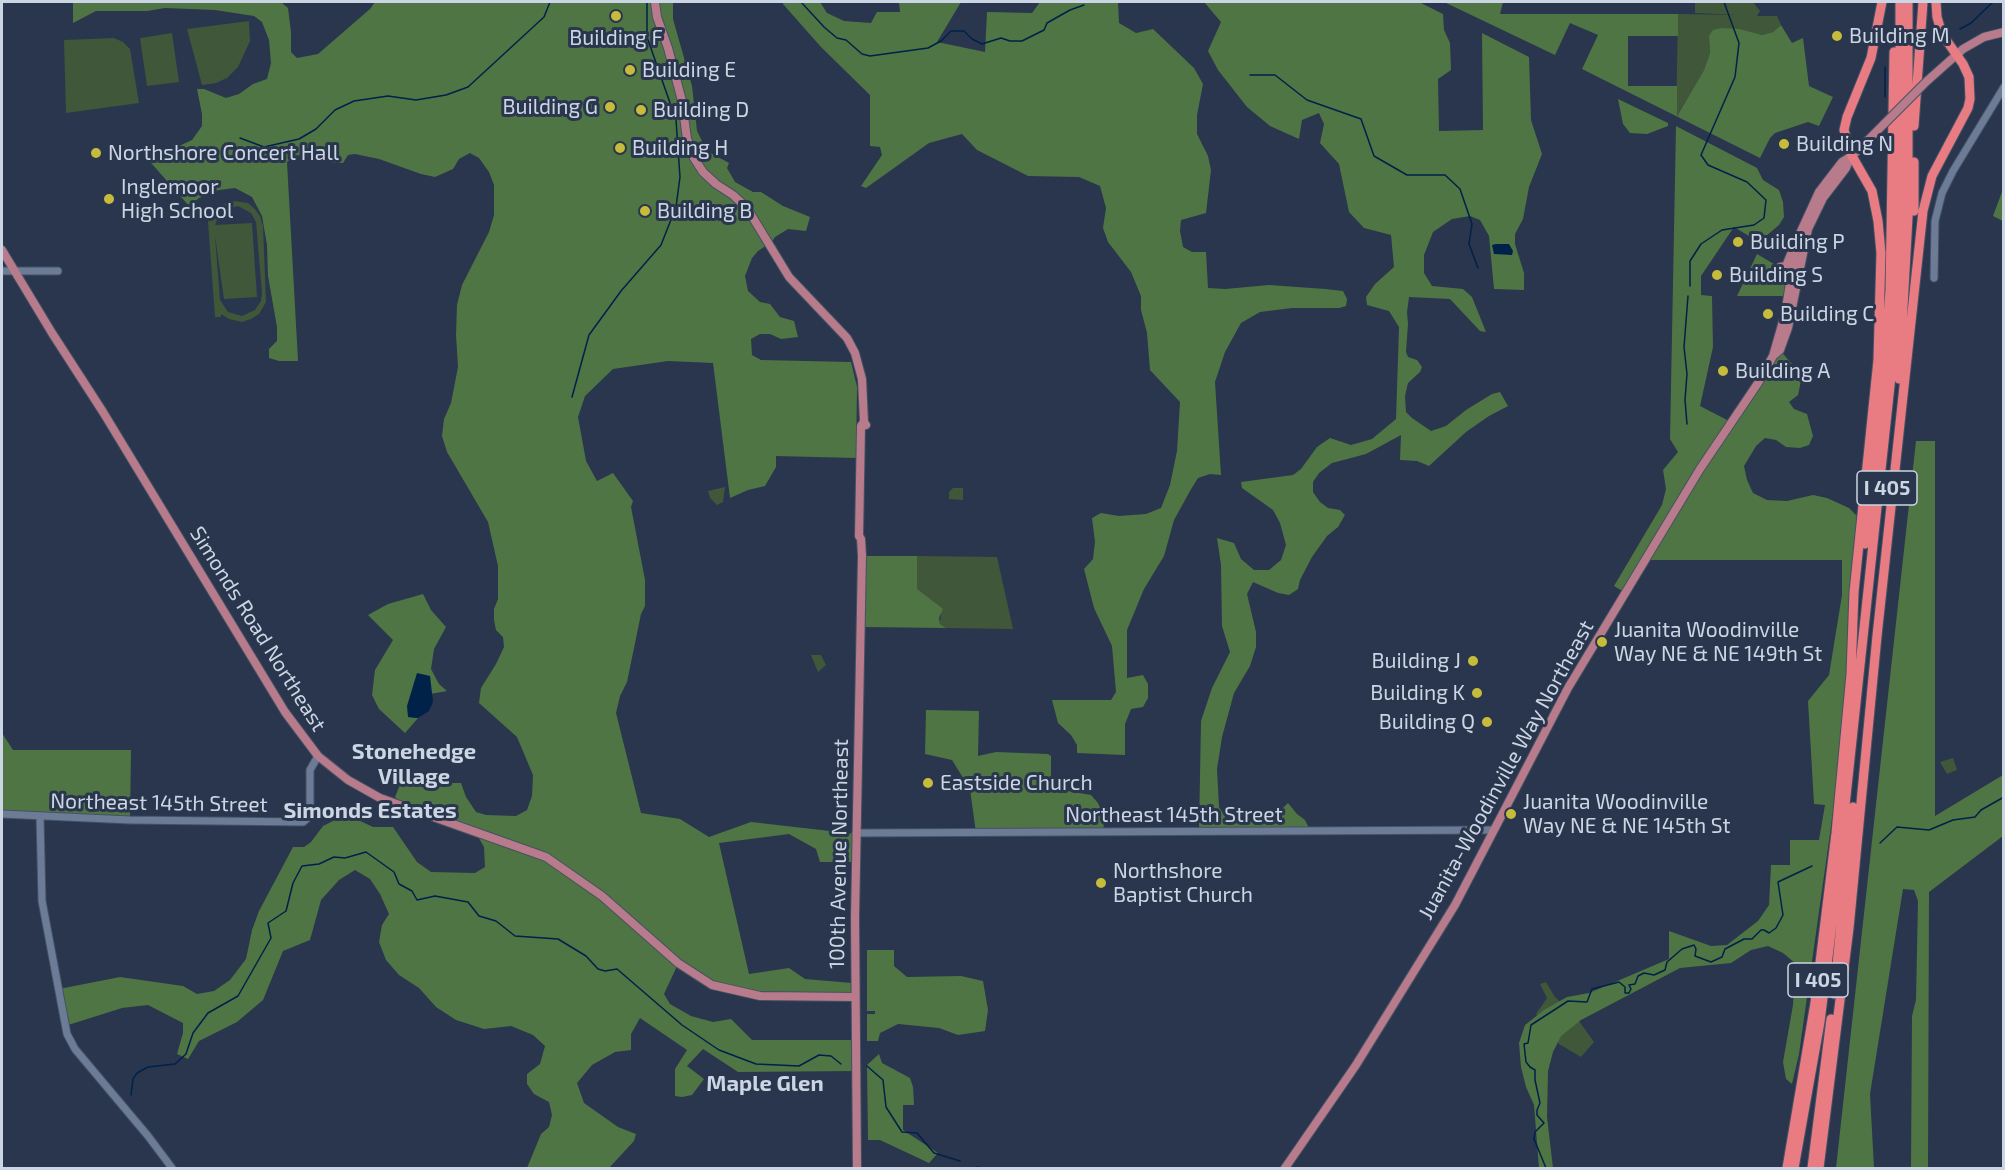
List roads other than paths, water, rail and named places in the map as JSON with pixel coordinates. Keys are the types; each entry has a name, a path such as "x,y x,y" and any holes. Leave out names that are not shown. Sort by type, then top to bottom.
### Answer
{"highway":[{"path":"1851,674 1854,592 1878,360 1881,253 1876,204 1872,191 1852,156 1846,140 1845,123 1871,58 1882,2"},
{"name":"I 405","path":"1787,1168 1816,992 1836,833 1882,393 1893,229 1894,2"},
{"name":"I 405","path":"1794,1168 1818,1034 1834,908 1888,406 1899,255 1900,2"},
{"name":"I 405","path":"1812,1168 1836,972 1903,326 1908,217 1908,2"},
{"name":"I 405","path":"1819,1168 1850,913 1906,369 1914,198 1914,2"},
{"path":"1914,126 1923,2"},
{"path":"1906,369 1926,196 1932,176 1968,108 1970,99 1969,77 1940,30 1936,2"},
{"name":"I 405","path":"1882,393 1888,406"},
{"name":"I 405","path":"1836,972 1839,967 1845,921 1850,913"}],"main road":[{"name":"100th Avenue Northeast","path":"655,2 657,17 682,101 687,139 694,158 703,172 716,184 734,195 747,208 789,278 846,338 855,353 862,379 864,422 861,426 856,834 857,1168"},
{"name":"Juanita-Woodinville Way Northeast","path":"1285,1168 1356,1065 1443,925 1568,688 1700,470 1773,356 1786,308 1797,240 1819,192 1842,162 1852,156 1956,54 1984,38 2004,32"},
{"name":"Juanita-Woodinville Way Northeast","path":"1773,356 1780,350 1788,328 1804,242 1811,221 1823,198 1846,168 1852,156"},
{"path":"1780,267 1786,266 1797,240"},
{"path":"1786,308 1796,283 1794,277 1798,252 1797,240"},
{"name":"Simonds Road Northeast","path":"2,250 285,712 318,756 360,788 388,801 546,857 602,896 678,963 712,985 760,996 855,997"}],"street":[{"path":"1934,278 1935,221 1942,193 2004,87"},
{"path":"2,271 58,271"},
{"name":"Northeast 145th Street","path":"2,814 40,817 303,822 310,816 310,770 318,756"},
{"path":"40,817 42,901 67,1034 75,1049 172,1168"},
{"name":"Northeast 145th Street","path":"856,834 1493,830"}],"water":[{"path":"1509,244 1513,251 1512,255 1494,254 1492,245"},
{"path":"417,673 430,676 433,702 429,711 418,718 408,717 407,706"}],"waterway":[{"path":"240,138 264,147 299,139 316,129 335,110 354,101 388,96 416,100 446,95 468,87 544,17 550,2"},
{"path":"572,397 589,335 621,291 661,245 676,207 680,177 676,120 647,37 647,2"},
{"path":"801,2 837,38 846,40 862,54 870,56 928,48 941,41 951,31 964,31 972,39 982,44 1001,38 1022,41 1044,30 1047,23 1084,5"},
{"path":"1690,286 1690,261 1701,244 1722,230 1754,225 1764,218 1766,200 1747,182 1708,165 1701,155 1735,77 1739,43 1724,2"},
{"path":"1960,29 1971,23 1993,2"},
{"path":"1885,67 1885,97"},
{"path":"1250,75 1275,75 1307,100 1361,119 1374,156 1407,175 1445,175 1460,189 1472,224 1469,244 1478,268"},
{"path":"1687,424 1685,400 1687,374 1684,347 1688,296"},
{"path":"1880,843 1897,827 1929,830 1953,820 1975,817 1981,810 2004,797"},
{"path":"131,1095 133,1079 137,1073 148,1067 175,1064 186,1054 193,1033 208,1013 238,996 271,938 268,923 286,911 293,883 302,866 319,864 334,857 345,858 366,852 394,872 399,884 412,891 417,900 435,896 468,902 479,916 496,921 515,936 558,939 586,956 598,969 605,971 617,969 682,1025 719,1050 756,1064 799,1066 819,1055 831,1056 841,1064"},
{"path":"1546,1168 1534,1139 1535,1132 1544,1123 1537,1115 1540,1103 1535,1070 1526,1062 1524,1044 1528,1043 1531,1025 1568,1001 1587,1002 1592,989 1619,982 1625,987 1625,993 1629,993 1631,989 1629,985 1635,984 1638,976 1644,973 1654,975 1665,970 1667,962 1682,949 1694,945 1695,956 1711,962 1722,957 1725,949 1744,939 1752,939 1761,930 1769,933 1776,928 1783,915 1778,882 1812,866"},
{"path":"867,1066 883,1080 886,1107 902,1132 917,1133 934,1153 960,1161"},
{"path":"977,1167 981,1168"}],"place":[{"name":"Building F","path":"616,16"},
{"name":"Building M","path":"1837,36"},
{"name":"Building E","path":"630,70"},
{"name":"Building G","path":"610,107"},
{"name":"Building D","path":"641,110"},
{"name":"Building N","path":"1784,144"},
{"name":"Building H","path":"620,148"},
{"name":"Northshore Concert Hall","path":"96,153"},
{"name":"Inglemoor High School","path":"109,199"},
{"name":"Building B","path":"645,211"},
{"name":"Building P","path":"1738,242"},
{"name":"Building S","path":"1717,275"},
{"name":"Building C","path":"1768,314"},
{"name":"Building A","path":"1723,371"},
{"name":"Juanita Woodinville Way NE & NE 149th St","path":"1602,642"},
{"name":"Building J","path":"1473,661"},
{"name":"Building K","path":"1477,693"},
{"name":"Building Q","path":"1487,722"},
{"name":"Eastside Church","path":"928,783"},
{"name":"Juanita Woodinville Way NE & NE 145th St","path":"1511,814"},
{"name":"Northshore Baptist Church","path":"1101,883"}],"district":[{"name":"Stonehedge Village","path":"414,764"},
{"name":"Simonds Estates","path":"370,811"},
{"name":"Maple Glen","path":"765,1084"}]}
